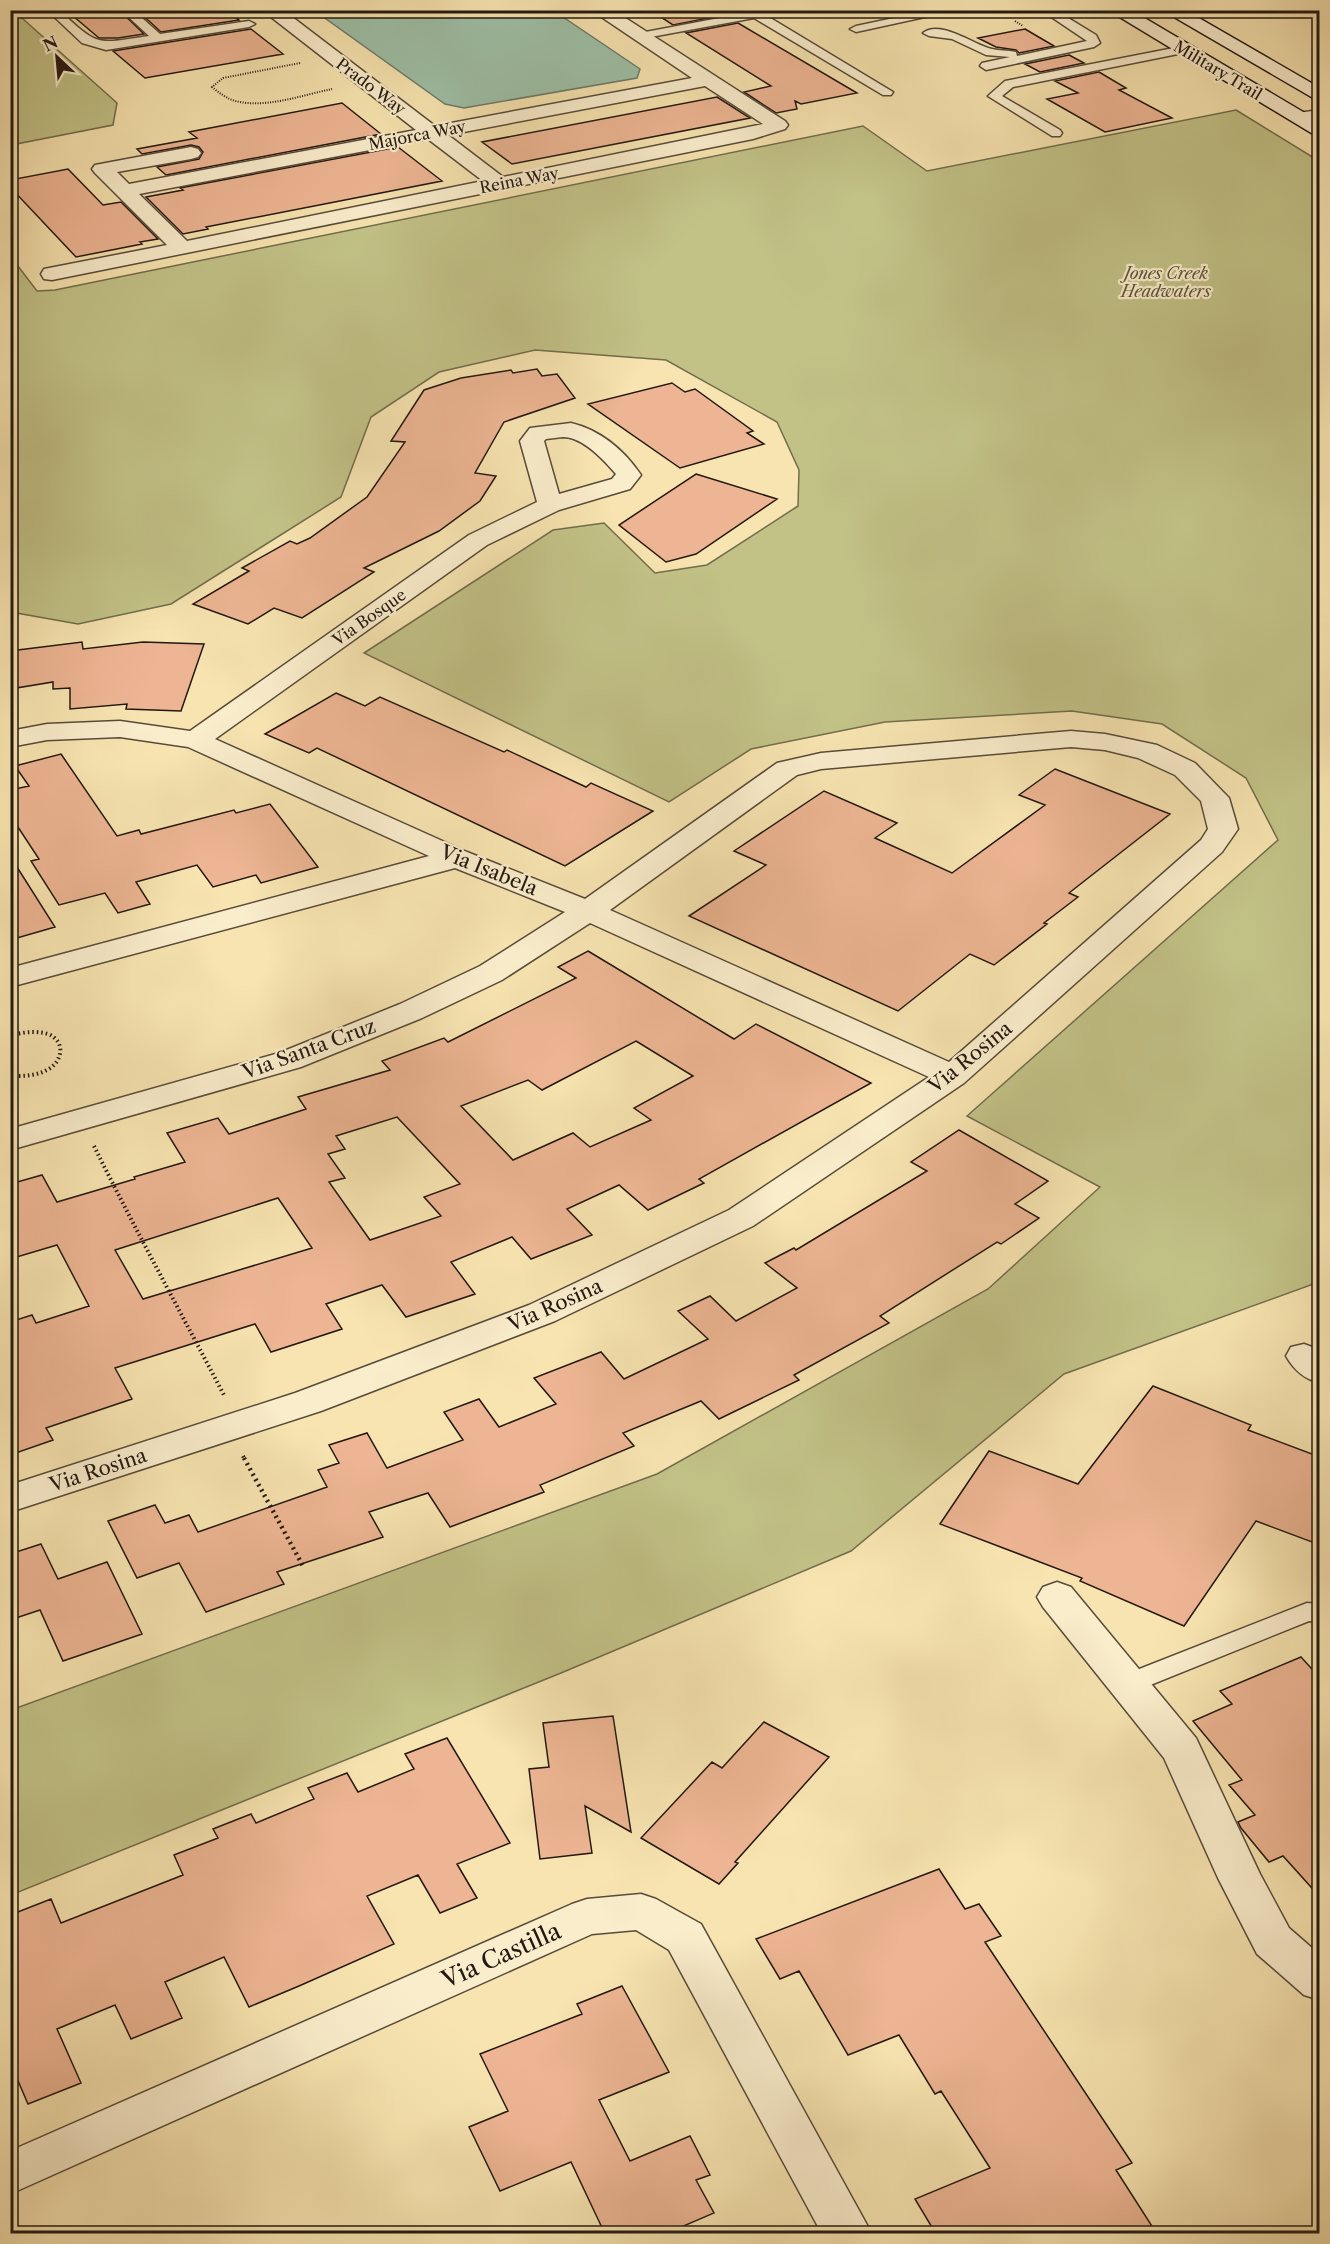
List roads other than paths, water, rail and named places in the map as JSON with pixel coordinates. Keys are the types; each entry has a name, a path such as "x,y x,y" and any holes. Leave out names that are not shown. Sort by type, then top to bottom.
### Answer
{"street":[{"name":"Prado Way","path":"271,10 499,184"},
{"name":"Reina Way","path":"52,274 753,133 778,124 600,10"},
{"name":"Military Trail","path":"1117,10 1297,117 1319,125"},
{"name":"Military Trail","path":"1171,10 1320,96"},
{"name":"Majorca Way","path":"125,191 709,80"},
{"path":"182,248 102,169 191,153"},
{"name":"Via Bosque","path":"195,740 478,540 550,505"},
{"name":"Via Isabela","path":"10,739 47,732 120,729 195,740 457,858 588,911 953,1076"},
{"name":"Via Rosina","path":"10,1499 308,1402 542,1313 741,1218 953,1076 1212,846 1223,829 1215,798 1185,769 1147,751 1105,742 1071,740 810,764 787,769 588,911"},
{"path":"10,978 457,858"},
{"name":"Via Santa Cruz","path":"10,1140 290,1060 411,1011 490,973 588,911"},
{"path":"1057,1597 1180,1749 1240,1878 1273,1941 1320,1982"},
{"name":"Via Castilla","path":"10,2173 587,1917 641,1912 685,1937 848,2234"}],"lane":[{"path":"52,10 86,41 94,44 120,45 249,24"},
{"path":"126,10 159,39"},
{"path":"640,36 752,13 779,10"},
{"path":"856,29 952,10"},
{"path":"986,66 1094,43 1092,37 1046,10"},
{"path":"752,13 887,92"},
{"path":"928,33 955,36 984,51 1028,57"},
{"path":"1005,55 1075,41 1084,38 1087,34"},
{"path":"1056,133 1014,102 994,96 1009,84 1184,50"},
{"path":"1098,80 1105,76 1101,66"},
{"path":"1009,84 1025,94 1042,91"},
{"path":"1128,1684 1307,1612 1320,1613"}],"park label":[{"name":"Jones Creek Headwaters","path":"1166,282"}]}
